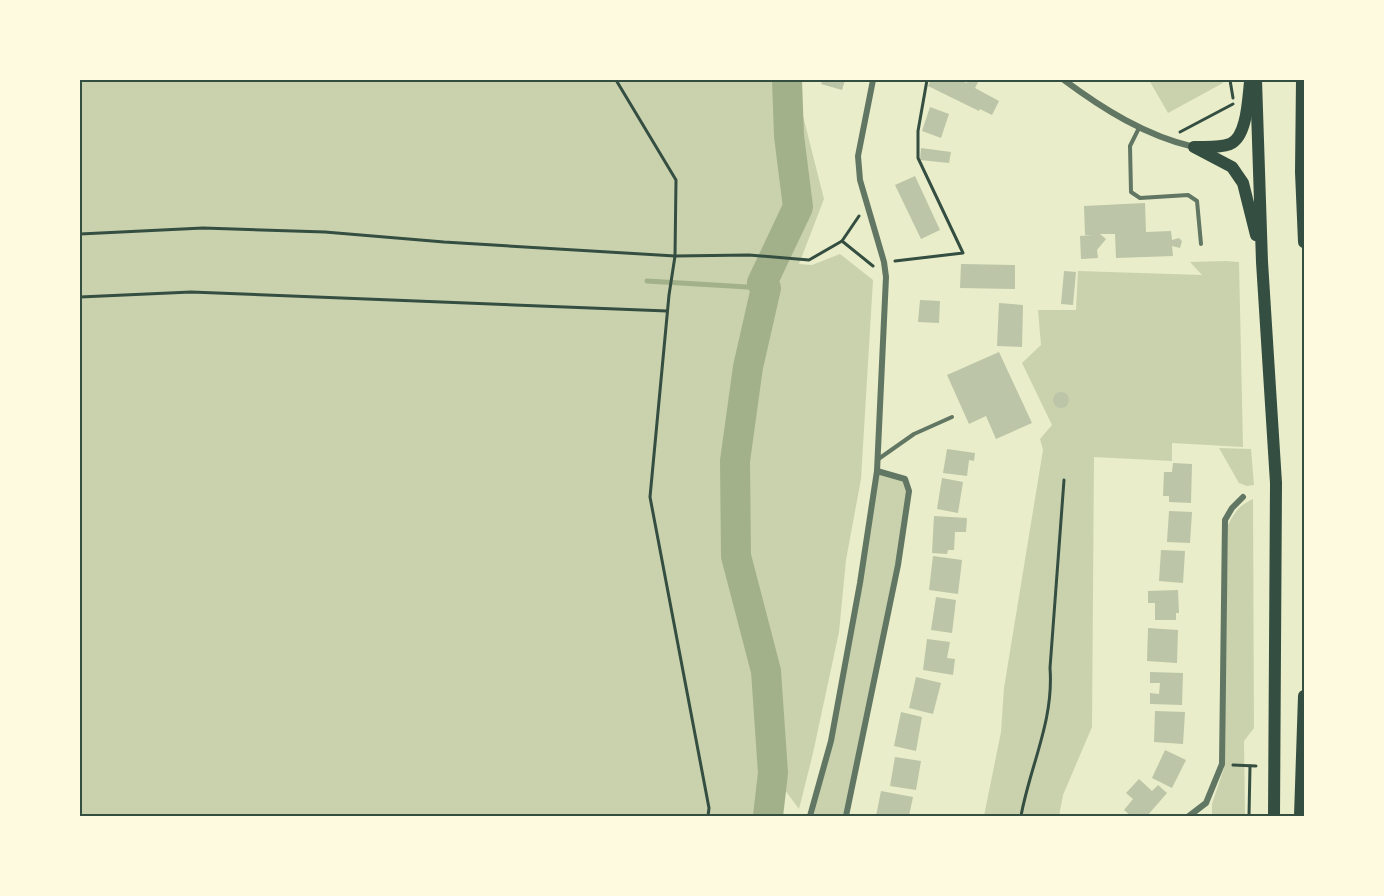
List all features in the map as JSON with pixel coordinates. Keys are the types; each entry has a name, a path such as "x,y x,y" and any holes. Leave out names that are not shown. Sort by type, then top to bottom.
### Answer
{"highway":[{"path":"1194,147 1232,143 1242,132 1251,80"},
{"path":"1256,80 1262,262 1276,483 1274,816"},
{"path":"1302,80 1301,172 1305,242"},
{"path":"1194,147 1232,167 1243,183 1262,262"},
{"path":"1301,172 1305,190"},
{"path":"1300,816 1305,696"}],"street":[{"path":"810,816 831,741 860,583 877,471 886,277 884,262 860,180 858,156 873,80"},
{"path":"1064,80 1153,135 1194,147"},
{"path":"846,816 898,565 909,491 905,479 877,471"},
{"path":"1189,816 1206,803 1222,764 1226,520 1232,508 1243,497"}],"lane":[{"path":"1140,127 1130,146 1131,192 1140,198 1188,195 1197,201 1201,244"},
{"path":"877,460 914,434 952,417"}],"path":[{"path":"616,80 676,180 675,256 667,311 650,497 709,808 708,816"},
{"path":"884,262 963,253 918,158 918,131 927,80"},
{"path":"1179,133 1234,104 1230,80"},
{"path":"80,234 203,228 325,232 444,242 675,256 749,255 809,260 842,241 852,223 868,206"},
{"path":"842,241 886,277"},
{"path":"80,297 191,292 667,311"},
{"path":"1021,816 1049,710 1064,480"},
{"path":"1222,764 1256,766"},
{"path":"1249,816 1250,766"}],"green space":[{"path":"80,80 799,80 803,116 824,199 799,264 812,265 840,254 873,280 861,479 846,560 839,632 799,809 773,774 768,816 80,816"},
{"path":"1149,80 1223,80 1223,83 1168,113"},
{"path":"1190,262 1239,262 1243,447 1172,443 1172,461 1094,457 1092,727 1063,795 1059,816 984,816 1001,732 1004,688 1043,450 1040,439 1052,425 1022,363 1041,345 1038,310 1076,310 1078,271 1202,275"},
{"path":"1219,448 1251,449 1254,485 1247,486 1239,483"},
{"path":"877,471 905,479 909,491 898,565 846,816 810,816 831,741"},
{"path":"1253,499 1254,728 1244,741 1245,816 1212,816 1212,804 1224,768 1228,525 1238,509"}],"building":[{"path":"823,80 845,80 842,90 821,84"},
{"path":"931,80 958,80 967,83 968,80 973,80 978,82 975,88 999,101 992,115 980,109 979,111 928,86"},
{"path":"930,107 949,114 941,138 922,131"},
{"path":"921,148 951,152 949,163 920,160"},
{"path":"915,176 940,230 921,239 895,185"},
{"path":"1145,203 1146,232 1171,231 1172,240 1179,238 1182,241 1180,248 1172,246 1173,256 1116,258 1115,234 1100,234 1106,239 1097,250 1098,258 1081,259 1080,236 1092,235 1085,235 1084,206"},
{"path":"961,264 1015,265 1015,289 960,288"},
{"path":"1064,271 1076,272 1073,305 1061,304"},
{"path":"920,300 940,301 939,323 918,322"},
{"path":"999,303 1023,305 1022,347 997,346"},
{"path":"999,352 1032,423 996,439 986,416 969,424 947,375"},
{"path":"1061,392 1067,394 1069,400 1067,406 1061,408 1055,406 1053,400 1055,394"},
{"path":"947,449 975,453 974,461 969,460 967,476 943,473"},
{"path":"1173,463 1192,464 1191,503 1169,502 1169,496 1163,496 1164,472 1172,472"},
{"path":"942,478 963,482 958,513 937,509"},
{"path":"1169,511 1192,512 1190,543 1167,542"},
{"path":"934,516 967,518 966,532 955,532 954,550 948,550 947,554 932,553"},
{"path":"1161,550 1185,551 1183,583 1159,581"},
{"path":"933,556 962,560 958,594 929,590"},
{"path":"1178,590 1179,613 1176,613 1176,620 1155,620 1155,603 1148,603 1148,591"},
{"path":"936,597 956,600 952,633 931,630"},
{"path":"1148,628 1178,630 1177,663 1147,661"},
{"path":"927,639 950,642 947,658 955,659 953,675 923,670"},
{"path":"1150,672 1183,673 1182,705 1150,704 1150,693 1159,694 1160,683 1150,683"},
{"path":"916,677 941,683 933,714 909,708"},
{"path":"1155,711 1185,712 1183,744 1154,742"},
{"path":"901,712 922,717 916,751 894,746"},
{"path":"1165,750 1186,760 1172,788 1152,778"},
{"path":"895,757 921,761 916,790 890,786"},
{"path":"1139,779 1152,791 1158,785 1167,793 1147,816 1131,816 1124,810 1133,799 1126,793"},
{"path":"881,791 913,797 909,816 876,816"}],"waterway":[{"path":"768,816 773,773 766,671 736,556 735,461 748,367 766,288 762,283 798,207 789,136 787,80"},
{"path":"647,281 766,288"}]}
